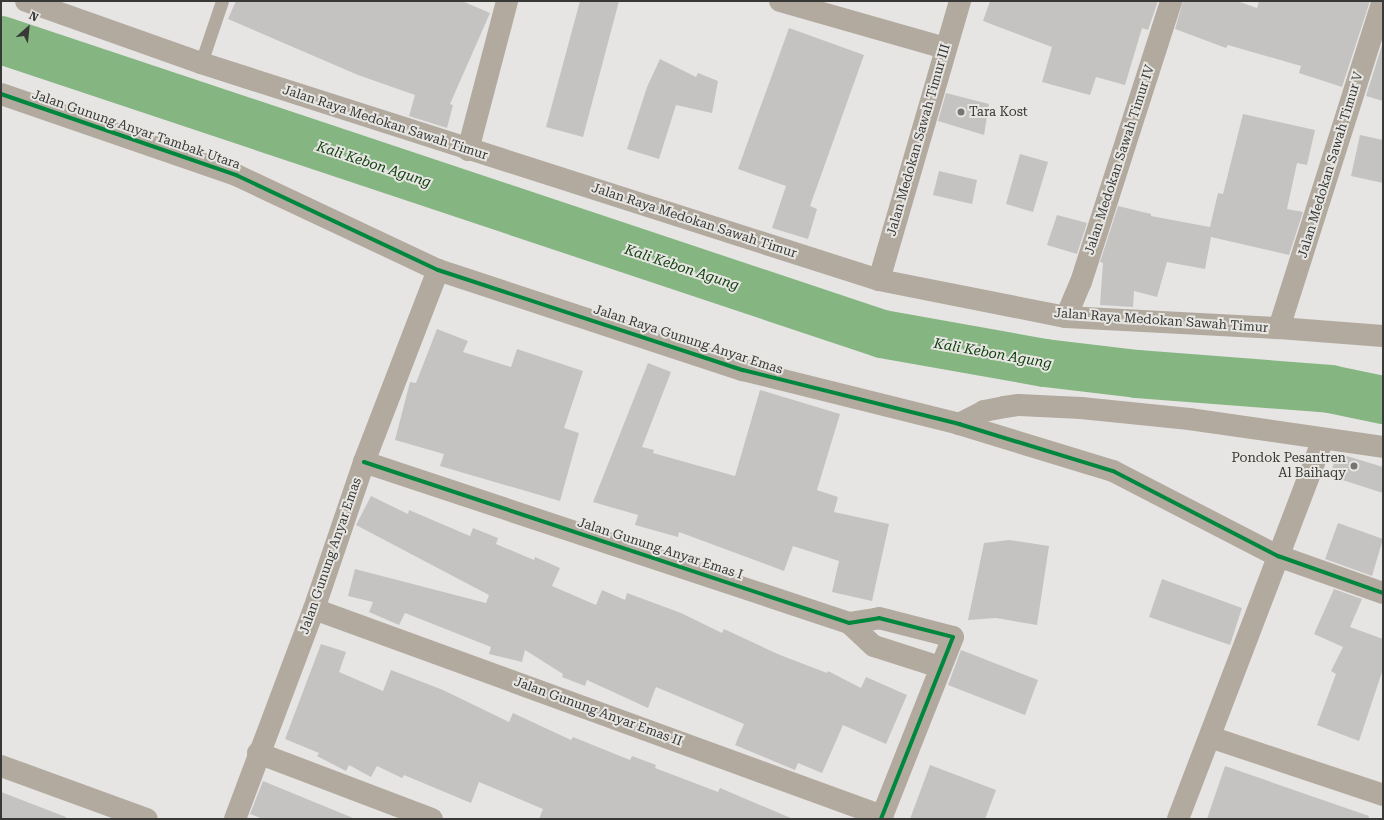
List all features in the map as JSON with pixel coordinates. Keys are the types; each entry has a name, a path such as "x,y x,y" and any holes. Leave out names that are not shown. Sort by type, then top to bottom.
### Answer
{"street":[{"name":"Jalan Raya Medokan Sawah Timur","path":"26,1 201,63 468,150 879,280 1066,317 1279,328 1383,336"},
{"path":"468,150 507,1"},
{"path":"780,1 945,48"},
{"name":"Jalan Medokan Sawah Timur III","path":"879,280 945,48 960,1"},
{"name":"Jalan Medokan Sawah Timur IV","path":"1066,317 1081,282 1171,1"},
{"name":"Jalan Medokan Sawah Timur V","path":"1279,328 1383,1"},
{"name":"Jalan Gunung Anyar Tambak Utara","path":"1,94 236,175 438,270"},
{"name":"Jalan Raya Gunung Anyar Emas","path":"438,270 743,370 959,424 1113,471 1278,556 1383,593"},
{"name":"Jalan Gunung Anyar Emas","path":"235,819 258,753 314,608 364,462 438,270"},
{"path":"959,424 984,411 1004,407 1075,408 1189,419 1323,440 1383,447"},
{"path":"1178,819 1323,440"},
{"name":"Jalan Gunung Anyar Emas I","path":"364,462 849,623 880,618 953,637 940,667"},
{"name":"Jalan Gunung Anyar Emas II","path":"314,608 881,817"},
{"path":"849,623 874,646 940,667 881,817"},
{"path":"1210,737 1383,795"},
{"path":"258,753 432,819"},
{"path":"1,766 147,819"}],"lane":[{"path":"201,63 222,1"}],"building":[{"path":"236,1 462,1 490,13 450,104 453,105 447,128 409,116 415,95 358,75 228,19"},
{"path":"580,1 619,1 583,137 546,127"},
{"path":"990,1 1158,1 1148,30 1142,28 1125,85 1096,77 1090,95 1042,82 1052,47 983,21"},
{"path":"1183,1 1237,1 1257,8 1259,1 1370,1 1342,87 1299,73 1301,66 1228,45 1226,48 1175,29"},
{"path":"789,28 864,55 810,206 817,209 808,239 772,228 786,186 738,169"},
{"path":"1383,42 1383,101 1366,96"},
{"path":"660,59 696,77 698,73 718,81 712,113 676,105 659,159 627,149 647,87"},
{"name":"Tara Kost","path":"946,93 989,104 984,135 938,121"},
{"path":"1243,114 1315,130 1307,165 1297,163 1287,209 1303,212 1289,255 1211,237 1205,269 1167,262 1157,297 1134,291 1133,307 1100,305 1103,263 1100,262 1118,206 1151,214 1151,216 1210,227 1218,193 1223,194"},
{"path":"1360,135 1383,140 1383,183 1351,176"},
{"path":"1020,154 1048,162 1033,212 1006,204"},
{"path":"939,171 977,180 972,204 933,195"},
{"path":"1057,215 1087,223 1077,254 1047,245"},
{"path":"437,329 468,341 463,352 511,367 517,349 583,371 564,428 579,433 560,501 440,466 444,454 395,440 410,382 416,383"},
{"path":"648,363 671,372 642,447 654,450 653,453 735,476 760,390 840,414 817,490 838,497 834,512 889,524 872,601 832,592 839,561 793,546 784,571 679,532 678,537 635,525 638,515 593,502"},
{"path":"1337,453 1383,467 1383,493 1330,476"},
{"path":"371,496 408,514 409,510 470,536 473,528 498,538 496,544 534,560 535,557 560,568 552,586 596,605 602,590 625,600 627,593 681,613 722,633 724,629 780,655 827,673 828,671 861,688 866,677 907,695 886,744 843,725 822,773 798,763 795,770 735,745 744,724 656,687 648,708 587,680 585,686 562,677 563,674 525,650 522,662 489,654 491,647 405,613 399,625 369,612 373,602 348,596 355,569 486,603 489,595 356,525"},
{"path":"1338,523 1383,539 1372,576 1325,559"},
{"path":"1009,540 1049,546 1037,625 996,618 968,620 984,543"},
{"path":"1162,579 1242,608 1230,645 1149,617"},
{"path":"1334,589 1362,599 1350,627 1383,639 1383,669 1359,741 1317,725 1336,674 1331,671 1343,647 1314,634"},
{"path":"321,644 346,652 339,672 383,691 391,670 443,690 509,722 513,713 571,740 573,737 630,760 632,756 656,765 655,768 718,792 720,788 793,819 539,819 543,809 479,782 471,803 404,775 402,778 377,766 371,777 349,765 346,771 317,756 319,753 285,739"},
{"path":"961,650 1038,680 1025,715 948,685"},
{"path":"930,765 996,790 985,819 910,819"},
{"path":"1225,766 1369,816 1368,819 1207,819"},
{"path":"263,781 353,819 263,819 250,814"},
{"path":"1,792 66,817 66,819 1,819"}],"waterway":[{"name":"Kali Kebon Agung","path":"1,40 882,334 1045,363 1137,374 1330,389 1383,400"}],"cycle path":[{"path":"1,94 236,175 438,270 743,370 959,424 1113,471 1278,556 1383,593"},
{"path":"364,462 849,623 879,618 953,637 881,819"}],"place":[{"name":"Tara Kost","path":"961,112"},
{"name":"Pondok Pesantren Al Baihaqy","path":"1354,466"}]}
